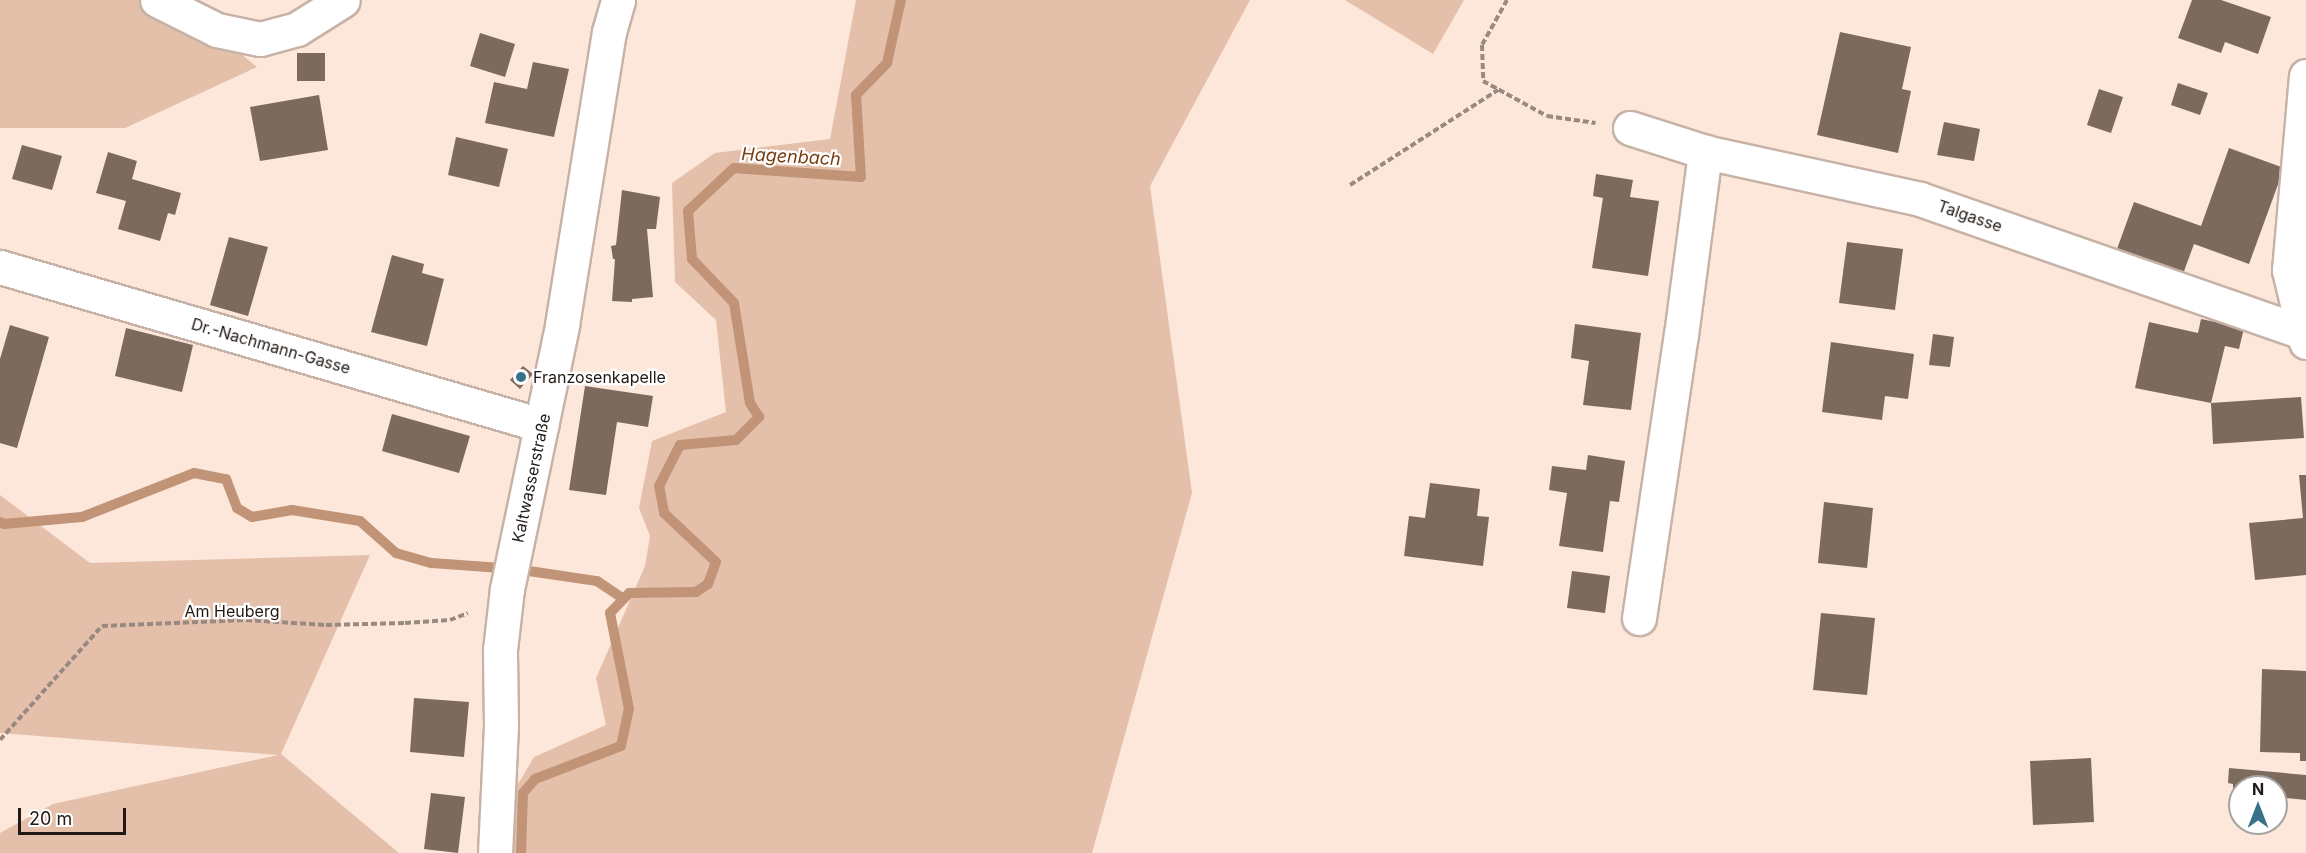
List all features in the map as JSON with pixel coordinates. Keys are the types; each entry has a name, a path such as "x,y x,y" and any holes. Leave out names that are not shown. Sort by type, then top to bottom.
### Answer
{"street":[{"path":"167,3 217,30 260,39 297,29 343,0"},
{"name":"Kaltwasserstraße","path":"495,853 501,725 500,650 507,589 562,325 609,32 618,0"},
{"path":"2304,337 2289,270 2306,76"},
{"name":"Talgasse","path":"1630,128 1705,152 1920,199 2304,337"},
{"path":"1639,618 1680,347 1705,152"},
{"name":"Dr.-Nachmann-Gasse","path":"0,267 541,426"}],"path":[{"path":"1507,0 1482,45 1483,81 1547,116 1630,128"},
{"path":"1350,185 1499,89"},
{"name":"Am Heuberg","path":"0,740 102,626 246,620 326,625 450,620 485,607 507,589"}],"shaded area":[{"path":"0,0 175,0 257,67 125,128 0,128"},
{"path":"856,0 1250,0 1150,186 1192,493 1092,853 501,853 508,801 534,757 606,725 596,678 645,566 650,536 639,508 652,441 726,412 716,320 675,282 672,183 715,153 830,139"},
{"path":"1345,0 1464,0 1433,54"},
{"path":"0,495 90,563 370,555 281,754 399,853 0,853 0,833 53,804 278,755 0,733"}],"building":[{"path":"2192,0 2221,0 2271,17 2258,54 2225,42 2221,53 2178,38"},
{"path":"1840,32 1911,47 1902,89 1911,91 1898,153 1817,135"},
{"path":"480,33 515,44 505,77 470,66"},
{"path":"297,53 325,53 325,81 297,81"},
{"path":"533,62 569,69 554,137 485,123 494,82 527,89"},
{"path":"2178,83 2208,93 2200,115 2171,105"},
{"path":"2099,89 2123,97 2111,133 2087,125"},
{"path":"319,95 328,150 260,161 250,107"},
{"path":"1944,122 1980,129 1974,161 1937,155"},
{"path":"456,137 508,149 499,187 448,175"},
{"path":"22,145 62,156 52,190 12,179"},
{"path":"2229,148 2284,168 2249,264 2194,244 2183,274 2117,249 2134,202 2201,226"},
{"path":"108,152 137,161 132,179 181,193 175,215 168,213 160,241 118,229 126,201 96,193"},
{"path":"1596,174 1633,180 1630,197 1659,201 1648,276 1592,268 1603,198 1593,196"},
{"path":"622,190 660,197 656,229 647,229 653,297 632,299 632,302 612,301 615,259 613,259 611,246 616,245"},
{"path":"229,237 268,247 248,316 210,305"},
{"path":"1847,242 1903,249 1895,310 1839,303"},
{"path":"392,255 424,264 422,273 444,279 427,346 371,332"},
{"path":"2201,319 2244,328 2239,349 2225,346 2211,403 2135,388 2149,322 2198,333"},
{"path":"1575,324 1641,333 1631,410 1583,405 1589,361 1571,358"},
{"path":"10,325 49,337 17,448 0,443 0,359"},
{"path":"126,328 193,345 182,392 115,376"},
{"path":"1933,334 1954,337 1950,367 1929,365"},
{"path":"1831,342 1914,354 1908,399 1885,396 1882,420 1822,412"},
{"name":"Franzosenkapelle","path":"523,366 533,374 520,389 510,380"},
{"path":"585,386 653,396 648,427 617,422 606,495 569,490"},
{"path":"2301,397 2304,438 2213,444 2211,403"},
{"path":"392,414 470,436 459,473 382,451"},
{"path":"1588,455 1625,461 1619,502 1610,501 1603,552 1559,546 1567,493 1549,490 1552,466 1586,470"},
{"path":"2299,475 2306,475 2306,575 2255,580 2249,523 2303,518"},
{"path":"1430,483 1480,489 1477,516 1489,517 1483,566 1404,556 1409,516 1425,518"},
{"path":"1824,502 1873,508 1867,568 1818,563"},
{"path":"1572,571 1610,576 1605,613 1567,608"},
{"path":"1821,613 1875,618 1867,695 1813,690"},
{"path":"2262,669 2306,671 2306,761 2300,761 2300,753 2260,752"},
{"path":"414,698 469,702 464,757 410,752"},
{"path":"2091,758 2094,822 2033,825 2030,761"},
{"path":"2229,768 2306,775 2306,800 2288,798 2288,775 2229,775"},
{"path":"431,793 465,797 458,853 424,849"}],"waterway":[{"name":"Hagenbach","path":"521,853 523,793 535,779 621,746 629,709 610,613 629,593 696,592 708,584 716,562 664,513 659,486 680,445 736,440 759,417 750,403 734,303 692,259 688,211 734,168 861,177 856,95 887,63 901,0"},
{"path":"0,522 4,524 82,517 194,473 226,479 237,508 252,517 292,510 360,521 396,553 432,563 501,568"},
{"path":"529,571 597,581 624,599"}],"place":[{"name":"Franzosenkapelle","path":"521,377"}]}
